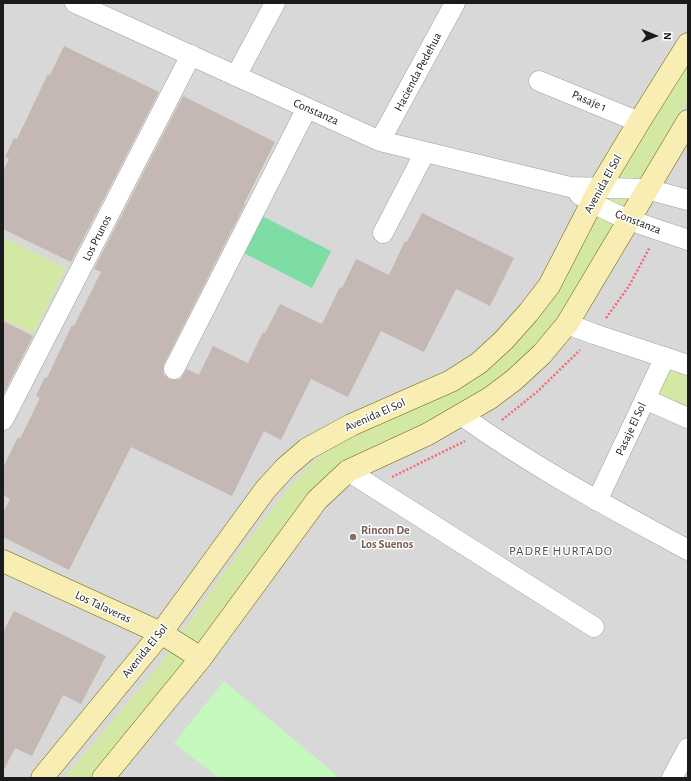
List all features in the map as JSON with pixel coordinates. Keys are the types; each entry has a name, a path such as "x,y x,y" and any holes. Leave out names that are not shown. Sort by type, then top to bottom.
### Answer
{"main road":[{"name":"Avenida El Sol","path":"42,778 161,633 265,490 286,467 307,449 351,425 451,381 480,362 504,340 528,313 549,286 596,195 639,122 688,44"},
{"path":"103,778 201,658 317,500 348,471 428,434 461,415 514,380 542,354 567,324 688,121"},
{"name":"Los Talaveras","path":"3,561 161,633 201,658"}],"street":[{"name":"Constanza","path":"75,3 98,8 191,55 380,141 596,195 629,219 688,240"},
{"path":"236,76 275,3"},
{"name":"Hacienda Pedehua","path":"380,141 455,3"},
{"name":"Los Prunos","path":"3,420 191,55"},
{"name":"Pasaje 1","path":"539,81 639,122"},
{"path":"174,369 307,108"},
{"path":"383,233 425,152"},
{"name":"Constanza","path":"596,195 647,189 688,200"},
{"path":"567,324 688,365"},
{"name":"Pasaje El Sol","path":"597,501 665,357"},
{"path":"645,399 688,418"},
{"path":"461,415 517,453 597,501 688,550"},
{"path":"348,471 388,498 594,627"},
{"path":"672,778 688,748"}],"shaded area":[{"path":"3,3 688,3 688,778 3,778"}],"green space":[{"path":"688,59 688,101 563,310 547,334 497,384 440,419 352,460 88,778 64,778 160,664 225,571 287,489 312,463 336,444 458,386 570,265 640,139"},
{"path":"262,216 331,251 312,288 244,253"},
{"path":"3,237 66,268 34,334 3,319"},
{"path":"665,357 688,365 688,418 645,399"},
{"path":"224,681 340,778 219,778 174,743"}],"building":[{"path":"64,46 159,92 71,262 3,229 3,171 9,159 5,157 14,138 17,139 48,74 50,75"},
{"path":"183,96 275,142 164,364 164,375 169,379 180,379 187,369 199,375 213,346 248,363 263,332 265,333 280,304 322,324 356,259 389,275 405,241 407,242 422,213 514,258 490,306 456,289 424,352 381,331 348,397 311,379 281,440 264,431 232,496 131,447 69,570 3,537 3,513 10,499 3,495 3,468 18,437 20,439 40,398 36,396 45,377 47,378 72,325 74,326 101,272 94,269"},
{"path":"3,321 33,336 3,395"},
{"path":"14,611 106,656 81,704 63,695 32,756 15,748 3,772 3,632"}],"place":[{"name":"Rincon De Los Suenos","path":"353,537"}],"district":[{"name":"PADRE HURTADO","path":"561,551"}]}
